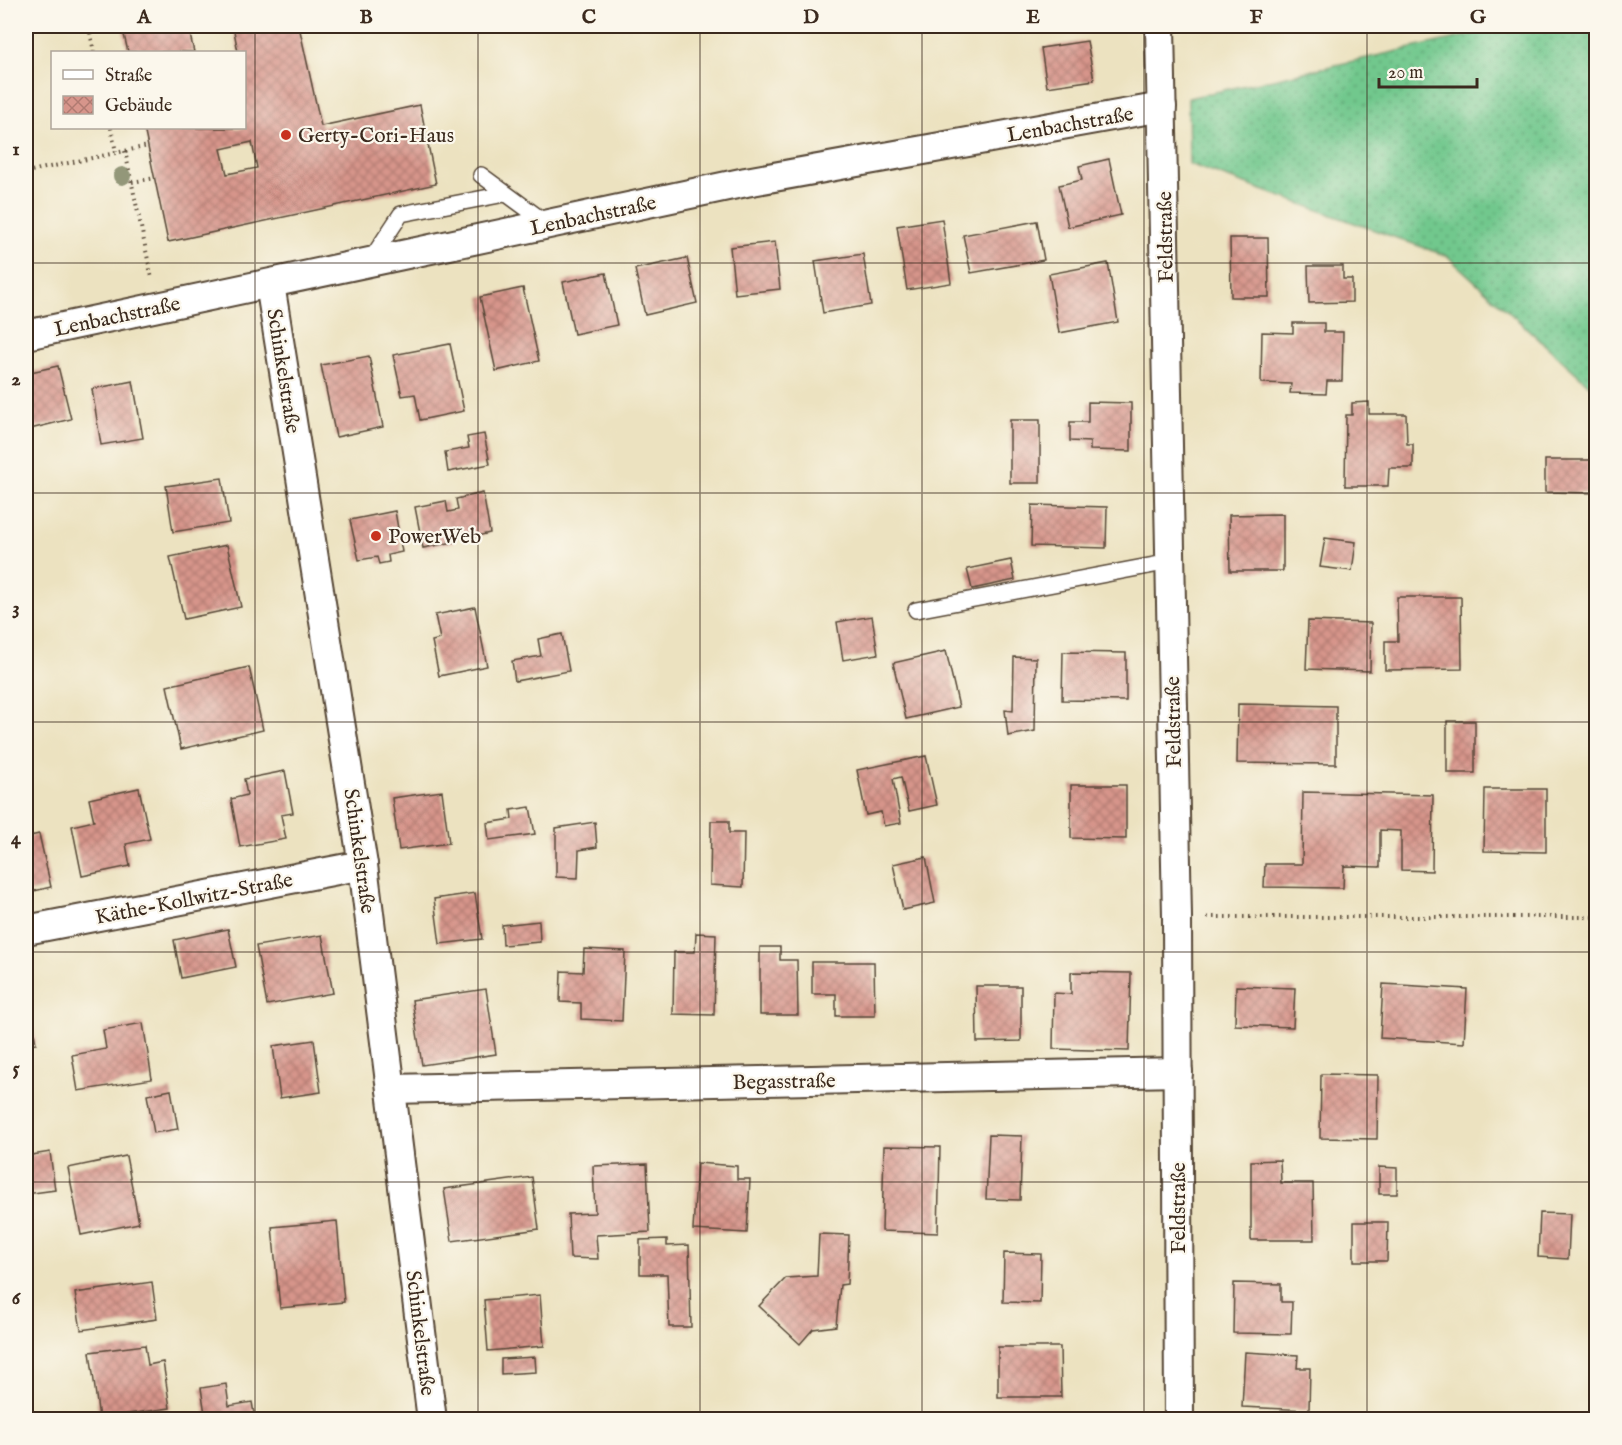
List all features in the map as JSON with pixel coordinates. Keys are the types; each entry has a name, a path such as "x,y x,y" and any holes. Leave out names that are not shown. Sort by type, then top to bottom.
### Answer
{"street":[{"name":"Feldstraße","path":"1160,26 1177,917 1179,1419"},
{"name":"Lenbachstraße","path":"26,335 746,182 1162,107"},
{"name":"Schinkelstraße","path":"270,284 363,865 432,1419"},
{"name":"Käthe-Kollwitz-Straße","path":"26,930 363,865"},
{"name":"Begasstraße","path":"391,1089 1178,1072"}],"lane":[{"path":"481,175 549,225"},
{"path":"369,263 401,214 505,194"},
{"path":"915,610 1170,562"}],"path":[{"path":"89,27 94,51"},
{"path":"111,129 116,152"},
{"path":"26,172 148,146"},
{"path":"125,151 153,284"},
{"path":"132,182 155,177"},
{"path":"1177,917 1596,917"}],"green space":[{"path":"1510,26 1596,26 1596,391 1447,256 1189,164 1188,98"}],"building":[{"path":"122,26 188,26 194,51 128,51"},
{"name":"Gerty-Cori-Haus","path":"233,26 299,26 321,126 420,105 436,184 168,242 144,129 246,129 246,51 238,51","holes":["252,142 257,168 227,174 221,149"]},
{"path":"1087,41 1094,80 1047,87 1041,48"},
{"path":"1109,159 1121,215 1068,227 1059,185 1082,180 1079,166"},
{"path":"942,219 951,283 907,290 897,226"},
{"path":"1037,221 1044,260 971,273 963,235"},
{"path":"1230,238 1268,238 1269,297 1231,297"},
{"path":"775,242 780,289 735,294 730,247"},
{"path":"863,254 871,305 823,313 815,261"},
{"path":"687,258 697,303 645,315 635,269"},
{"path":"1108,263 1118,322 1059,333 1049,274"},
{"path":"1308,266 1343,266 1343,279 1352,279 1352,302 1309,303"},
{"path":"606,273 617,325 574,334 563,282"},
{"path":"523,288 539,361 496,371 480,297"},
{"path":"1293,323 1324,323 1324,332 1343,332 1342,381 1327,381 1326,394 1290,393 1291,384 1261,383 1262,332 1293,333"},
{"path":"450,344 464,411 420,420 415,394 402,396 393,355"},
{"path":"369,356 383,427 336,437 321,365"},
{"path":"58,366 71,419 26,430 26,373"},
{"path":"133,381 143,438 101,445 92,389"},
{"path":"1088,402 1131,403 1131,451 1090,450 1090,442 1070,441 1070,422 1088,422"},
{"path":"1369,402 1369,414 1406,414 1407,444 1413,444 1413,468 1389,468 1388,486 1345,486 1346,415 1352,415 1352,403"},
{"path":"1010,420 1040,420 1040,483 1010,483"},
{"path":"484,434 490,464 448,472 445,452 469,448 467,437"},
{"path":"1545,460 1596,460 1596,493 1545,492"},
{"path":"222,478 229,523 173,532 166,486"},
{"path":"483,493 490,533 464,539 463,533 453,534 454,542 423,548 415,507 446,501 448,512 458,510 456,499"},
{"path":"1032,505 1107,507 1106,548 1031,546"},
{"name":"PowerWeb","path":"395,511 402,552 388,555 389,562 379,564 377,557 359,560 350,520"},
{"path":"1283,514 1283,571 1230,571 1229,515"},
{"path":"1325,538 1356,542 1352,571 1320,567"},
{"path":"227,545 241,607 184,619 170,557"},
{"path":"1011,560 1015,580 972,589 967,569"},
{"path":"1397,597 1461,597 1462,669 1385,670 1385,641 1398,641"},
{"path":"475,607 487,666 439,676 432,641 440,639 435,615"},
{"path":"872,616 878,654 843,660 837,622"},
{"path":"1308,621 1371,623 1370,671 1306,669"},
{"path":"562,634 569,671 515,681 512,661 541,656 538,639"},
{"path":"946,651 959,707 906,719 893,663"},
{"path":"1063,652 1126,653 1126,701 1062,700"},
{"path":"1014,657 1036,658 1035,731 1008,736 1005,710 1013,711"},
{"path":"249,667 263,730 181,749 167,686"},
{"path":"1238,704 1336,706 1336,764 1237,763"},
{"path":"1447,721 1475,721 1475,773 1447,773"},
{"path":"926,756 937,805 909,811 901,777 893,779 901,823 884,826 881,812 866,815 857,770"},
{"path":"285,771 293,813 281,815 286,839 240,847 231,799 247,795 244,779"},
{"path":"1071,785 1126,785 1126,839 1071,838"},
{"path":"139,788 150,839 126,844 130,866 82,876 72,826 94,821 89,799"},
{"path":"1485,789 1546,789 1546,852 1484,851"},
{"path":"442,791 449,843 399,850 392,798"},
{"path":"1303,792 1433,795 1432,871 1401,870 1401,831 1380,830 1380,867 1344,866 1343,888 1264,887 1265,864 1302,864"},
{"path":"530,807 535,834 489,840 487,823 512,819 511,810"},
{"path":"711,821 729,821 729,833 744,833 743,887 710,885"},
{"path":"595,822 597,847 579,850 578,878 556,877 556,828"},
{"path":"39,834 51,887 26,893 26,837"},
{"path":"926,857 935,903 903,910 893,864"},
{"path":"475,893 482,939 440,944 434,899"},
{"path":"539,921 540,942 503,945 502,925"},
{"path":"228,929 236,967 181,978 174,940"},
{"path":"696,933 716,934 714,1015 673,1014 674,952 695,952"},
{"path":"322,935 333,993 267,1005 256,946"},
{"path":"760,947 780,947 780,960 797,960 798,1015 760,1015"},
{"path":"584,949 625,951 622,1021 581,1019 581,1003 560,1002 561,971 583,972"},
{"path":"812,962 874,962 875,1016 836,1016 836,994 812,994"},
{"path":"1071,972 1131,973 1129,1051 1053,1049 1054,993 1071,994"},
{"path":"1383,984 1467,989 1464,1043 1380,1038"},
{"path":"976,986 1021,986 1021,1041 977,1042"},
{"path":"1236,986 1295,988 1293,1027 1235,1025"},
{"path":"486,989 496,1054 422,1065 412,1000"},
{"path":"26,996 36,1043 26,1045"},
{"path":"143,1023 152,1079 78,1091 72,1055 106,1049 103,1030"},
{"path":"314,1040 321,1092 280,1098 273,1046"},
{"path":"1321,1074 1378,1075 1377,1139 1320,1138"},
{"path":"171,1090 178,1129 154,1133 147,1095"},
{"path":"989,1135 1022,1136 1020,1200 986,1199"},
{"path":"884,1146 940,1147 938,1233 882,1231"},
{"path":"50,1152 55,1190 26,1194 26,1156"},
{"path":"126,1156 139,1223 81,1235 68,1168"},
{"path":"1280,1160 1281,1183 1313,1183 1314,1240 1251,1240 1251,1161"},
{"path":"697,1163 737,1166 737,1179 750,1179 747,1233 693,1230"},
{"path":"647,1164 650,1232 596,1235 598,1259 570,1258 568,1214 595,1213 593,1166"},
{"path":"1379,1167 1397,1168 1397,1194 1379,1194"},
{"path":"532,1177 539,1229 452,1241 444,1189"},
{"path":"1540,1213 1570,1214 1568,1259 1538,1257"},
{"path":"337,1221 344,1302 280,1308 272,1227"},
{"path":"1354,1222 1388,1222 1387,1261 1354,1261"},
{"path":"819,1234 849,1235 847,1284 840,1285 836,1326 813,1329 800,1344 759,1306 786,1278 817,1276"},
{"path":"667,1239 667,1246 689,1245 691,1327 669,1327 667,1274 640,1274 640,1240"},
{"path":"1004,1253 1041,1254 1040,1303 1003,1302"},
{"path":"152,1282 157,1319 81,1330 75,1293"},
{"path":"1234,1283 1281,1284 1281,1302 1292,1302 1291,1334 1233,1333"},
{"path":"540,1295 544,1346 488,1351 484,1300"},
{"path":"145,1345 148,1365 163,1362 170,1408 99,1418 90,1352"},
{"path":"998,1347 1060,1347 1061,1397 998,1397"},
{"path":"1245,1352 1298,1355 1297,1368 1310,1368 1309,1410 1242,1407"},
{"path":"535,1357 536,1372 501,1374 501,1359"},
{"path":"226,1384 229,1406 252,1402 255,1420 206,1420 201,1388"}],"place":[{"name":"Gerty-Cori-Haus","path":"286,135"},
{"name":"PowerWeb","path":"376,536"}]}
